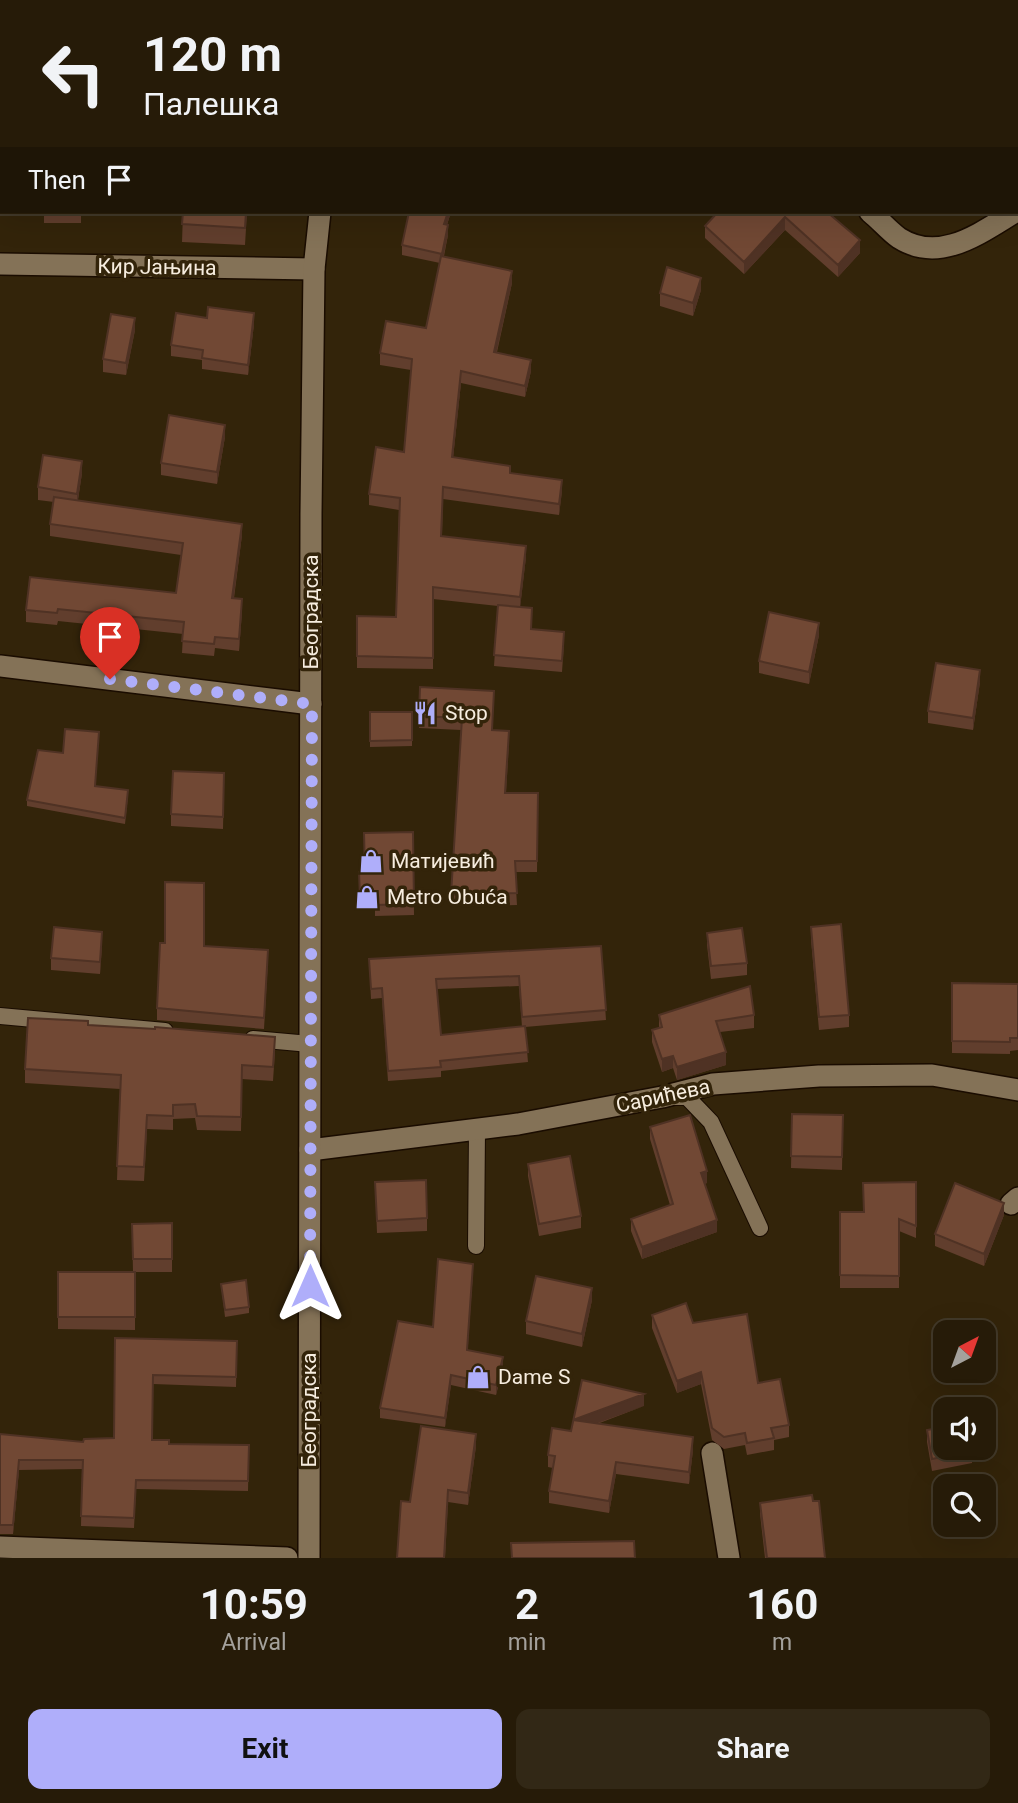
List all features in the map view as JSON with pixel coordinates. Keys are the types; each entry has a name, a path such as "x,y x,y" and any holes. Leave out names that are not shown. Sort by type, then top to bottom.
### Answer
{"street":[{"name":"Београдска","path":"309,1558 314,269 320,214"},
{"path":"872,214 899,238 923,248 967,241 1012,214"},
{"name":"Кир Јањина","path":"0,264 314,269"},
{"path":"0,666 312,704"},
{"name":"Сарићева","path":"310,1150 477,1130 662,1097 713,1084 819,1076 932,1074 1015,1093"},
{"path":"712,1453 729,1558"},
{"path":"0,1548 287,1558"}],"lane":[{"path":"0,1016 175,1032"},
{"path":"243,1038 310,1044"},
{"path":"662,1097 687,1097 702,1109 711,1122 760,1228"},
{"path":"475,1246 477,1130"}],"building":[{"path":"183,214 246,214 245,228 182,224"},
{"path":"409,214 447,214 444,224 448,225 442,254 402,245"},
{"path":"716,214 829,214 860,240 838,265 785,217 744,262 705,226"},
{"path":"441,256 512,271 494,352 531,360 525,386 461,371 452,457 510,466 510,473 562,480 559,504 443,487 441,536 526,546 520,597 433,587 433,658 357,656 357,616 396,617 400,498 369,494 376,447 404,452 412,359 380,353 386,321 426,328"},
{"path":"667,267 701,278 693,303 660,293"},
{"path":"208,307 254,313 248,365 202,358 203,350 171,345 176,313 207,318"},
{"path":"111,314 135,318 126,363 103,359"},
{"path":"169,415 225,425 217,472 161,463"},
{"path":"43,455 82,461 77,494 38,487"},
{"path":"54,497 242,524 232,598 242,599 239,639 215,637 214,644 182,641 184,622 58,609 57,613 26,610 30,577 176,593 183,543 50,524"},
{"path":"498,605 532,608 531,629 564,632 562,661 494,655"},
{"path":"769,612 819,623 809,672 759,661"},
{"path":"936,663 980,670 973,718 928,711"},
{"path":"420,687 494,691 492,730 509,731 505,793 538,793 537,861 515,861 517,893 451,895 462,718 419,716"},
{"path":"370,712 412,712 412,740 370,741"},
{"path":"65,729 99,732 95,786 128,790 125,818 27,800 38,750 63,753"},
{"path":"173,771 224,773 223,817 171,814"},
{"path":"413,832 414,904 375,905 375,898 360,898 359,872 365,872 364,833"},
{"path":"165,882 204,883 204,946 268,950 264,1018 157,1008 160,943 165,943"},
{"path":"841,924 849,1015 819,1017 811,927"},
{"path":"54,927 102,932 100,962 51,958"},
{"path":"742,928 747,963 711,966 707,933"},
{"path":"601,946 606,1010 522,1017 519,976 436,979 441,1035 525,1026 528,1052 440,1061 441,1067 388,1071 382,988 371,989 369,959"},
{"path":"952,983 1018,984 1018,1038 1010,1038 1010,1042 952,1041"},
{"path":"750,986 754,1015 716,1021 726,1052 677,1067 673,1056 662,1059 652,1030 662,1027 659,1015"},
{"path":"28,1018 88,1021 88,1025 155,1027 275,1037 273,1067 242,1065 241,1117 197,1116 195,1104 173,1105 173,1116 147,1115 144,1167 117,1166 121,1075 25,1069"},
{"path":"792,1114 843,1115 842,1157 791,1156"},
{"path":"690,1115 707,1171 701,1173 717,1220 642,1247 631,1219 673,1204 650,1127"},
{"path":"570,1156 581,1216 539,1224 528,1164"},
{"path":"426,1180 427,1218 377,1221 375,1182"},
{"path":"916,1182 916,1226 899,1219 899,1276 840,1275 840,1212 864,1212 863,1183"},
{"path":"955,1183 1004,1203 984,1254 935,1234"},
{"path":"172,1223 172,1259 133,1259 132,1224"},
{"path":"438,1259 473,1264 467,1350 503,1357 496,1385 451,1375 445,1418 380,1408 398,1321 433,1327"},
{"path":"58,1272 135,1272 135,1317 58,1317"},
{"path":"536,1276 592,1288 582,1334 526,1321"},
{"path":"246,1280 249,1307 225,1310 221,1284"},
{"path":"686,1303 693,1323 747,1314 758,1383 780,1379 789,1425 771,1428 774,1438 747,1443 745,1433 724,1437 712,1428 701,1372 677,1381 652,1315"},
{"path":"115,1338 237,1341 236,1377 153,1375 152,1440 169,1440 169,1444 249,1445 248,1481 136,1480 134,1518 81,1516 83,1460 19,1460 13,1525 0,1525 0,1434 83,1442 84,1439 114,1438"},
{"path":"582,1380 644,1394 573,1420"},
{"path":"573,1420 693,1437 689,1472 616,1462 609,1501 549,1491 555,1456 548,1455 552,1428 571,1431"},
{"path":"421,1426 476,1434 468,1493 448,1490 444,1558 397,1558 401,1501 410,1502"},
{"path":"933,1429 932,1459 927,1430"},
{"path":"812,1495 813,1501 819,1501 825,1558 767,1558 760,1503"},
{"path":"634,1541 635,1558 512,1558 511,1543"}],"place":[{"name":"Stop","path":"425,713"},
{"name":"Матијевић","path":"371,861"},
{"name":"Metro Obuća","path":"367,897"},
{"name":"Dame S","path":"478,1377"}],"route":[{"path":"110,679 312,704 310,1286"}]}
